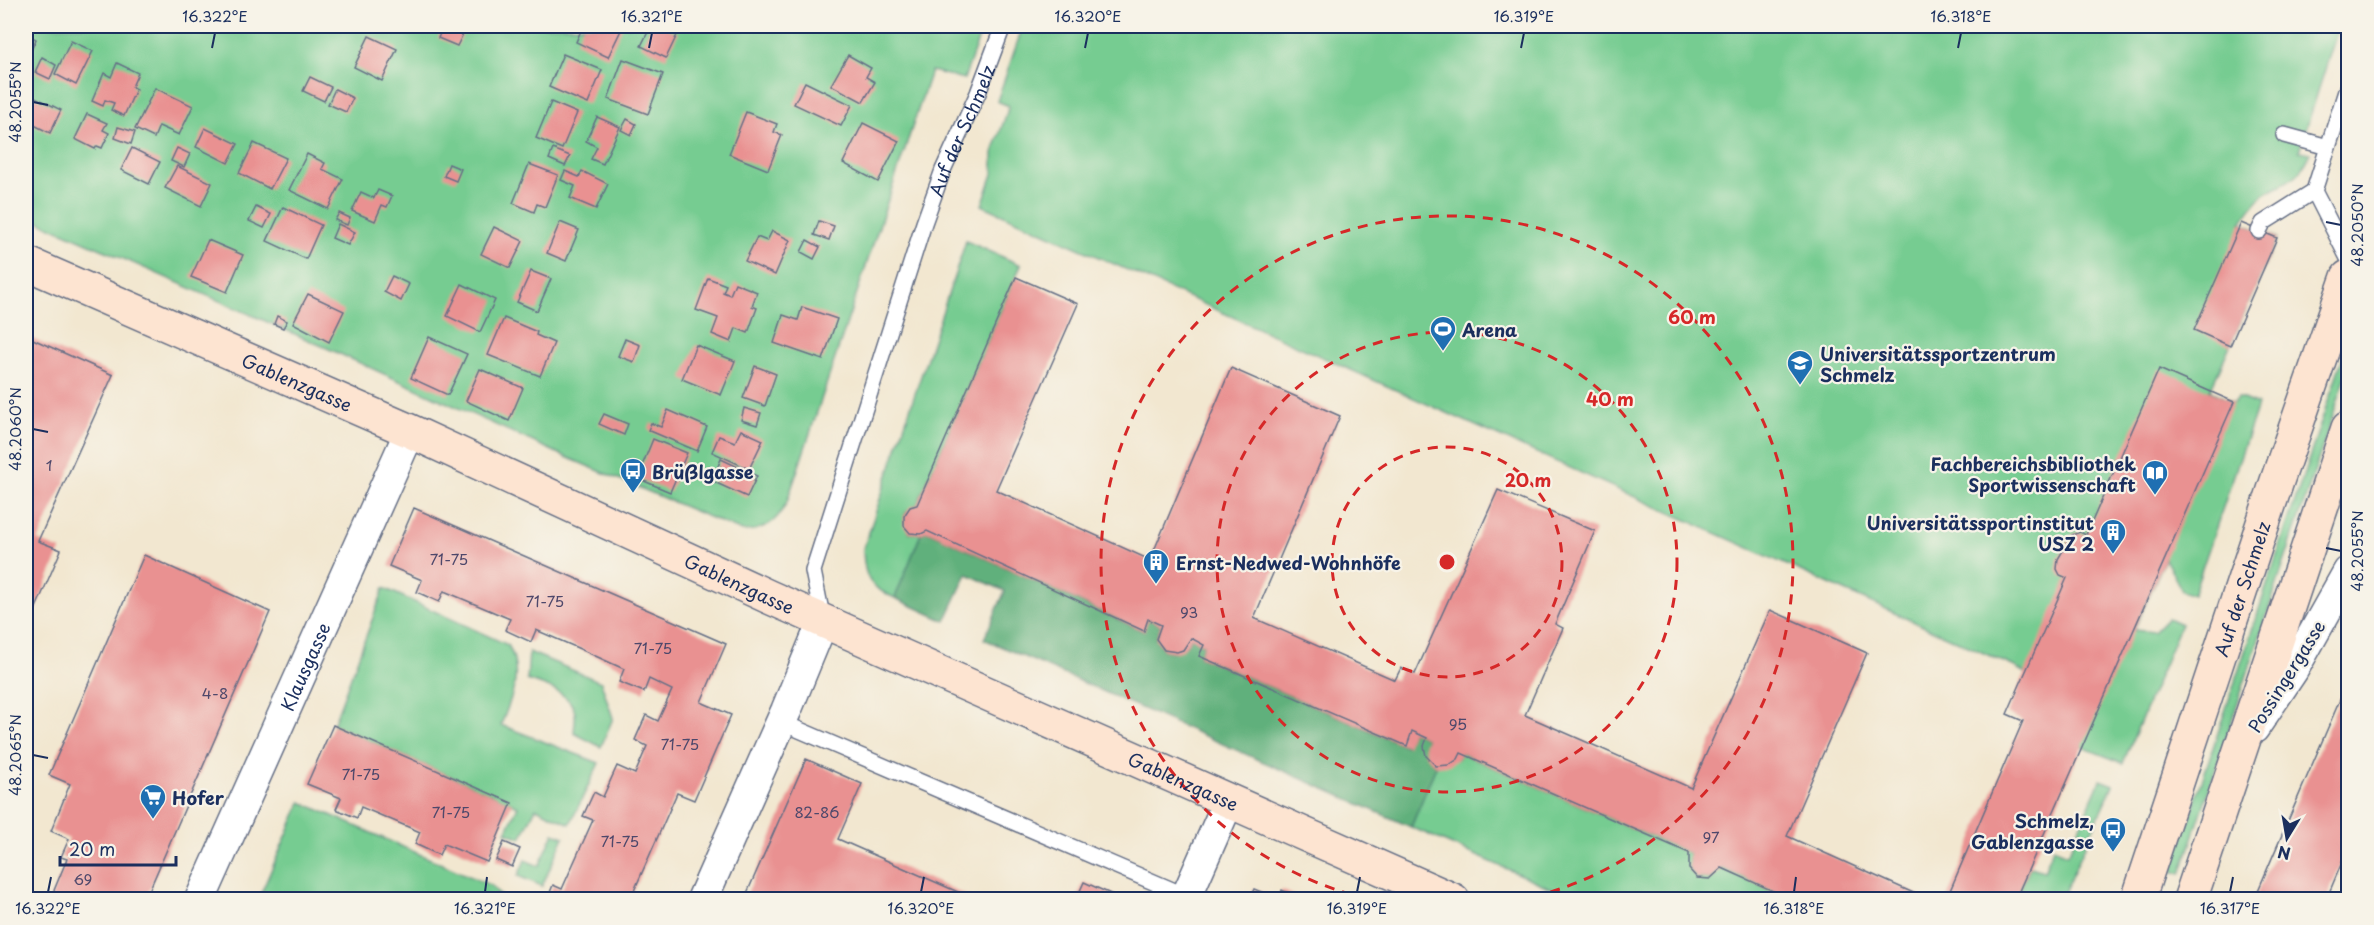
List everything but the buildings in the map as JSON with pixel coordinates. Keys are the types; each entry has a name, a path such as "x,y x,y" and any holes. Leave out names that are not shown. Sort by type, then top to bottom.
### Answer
{"main road":[{"name":"Gablenzgasse","path":"26,263 410,431 824,621 1453,900"},
{"name":"Auf der Schmelz","path":"2138,900 2275,489 2349,277"},
{"path":"2190,900 2349,428"}],"street":[{"name":"Klausgasse","path":"200,900 410,431"},
{"name":"Possingergasse","path":"2241,748 2293,670 2349,572"},
{"path":"702,900 824,621"},
{"path":"1186,898 1229,800"}],"lane":[{"name":"Auf der Schmelz","path":"824,621 813,571 920,235 943,170 978,93 1004,26"},
{"path":"2259,231 2263,223 2314,191 2349,85"},
{"path":"2284,135 2328,147"},
{"path":"2314,191 2349,258"},
{"path":"781,722 1186,898"}],"green space":[{"path":"26,26 983,26 964,79 931,71 787,502 779,515 769,524 750,531 742,531 566,457 338,353 26,216"},
{"name":"Universitätssportzentrum Schmelz","path":"1023,26 2339,26 2299,151 2310,153 2306,162 2298,174 2262,196 2241,223 2277,238 2210,391 2234,402 2238,397 2258,405 2193,595 2182,591 2165,559 2134,630 2154,632 2168,618 2181,624 2123,763 2082,747 2025,673 2015,667 982,205 993,174 993,153 1009,106 997,101"},
{"path":"966,241 1021,265 917,505 906,513 904,521 910,533 921,534 895,598 879,590 870,581 865,568 863,550"},
{"path":"2348,341 2348,370 2181,874 2172,871"},
{"path":"927,531 1143,631 1148,619 1161,625 1156,639 1164,650 1173,652 1180,650 1191,638 1204,645 1199,656 1406,746 1412,731 1427,738 1425,747 1427,754 1436,766 1411,827 984,639 1005,591 967,574 945,621 895,598 921,534"},
{"path":"384,588 508,645 513,655 515,675 512,695 501,725 599,763 570,824 536,808 521,838 506,832 518,806 333,725"},
{"path":"529,652 601,682 613,718 601,747 574,733 575,713 563,695 527,680"},
{"path":"1461,753 1689,853 1689,869 1697,878 1710,879 1722,868 1793,899 1576,899 1411,827 1436,766 1458,759"},
{"path":"2100,780 2113,785 2061,899 2015,899 2030,867 2044,871 2053,848 2068,854"},
{"path":"301,802 492,886 503,899 263,900 259,898"},
{"path":"554,833 564,837 542,886 518,876 525,860 539,866"}],"place":[{"name":"Arena","path":"1443,352"},
{"name":"Universitätssportzentrum Schmelz","path":"1800,386"},
{"name":"Brüßlgasse","path":"633,494"},
{"name":"Fachbereichsbibliothek Sportwissenschaft","path":"2155,496"},
{"name":"Universitätssportinstitut USZ 2","path":"2113,555"},
{"name":"Ernst-Nedwed-Wohnhöfe","path":"1156,585"},
{"name":"Hofer","path":"153,820"},
{"name":"Schmelz, Gablenzgasse","path":"2113,853"}]}
